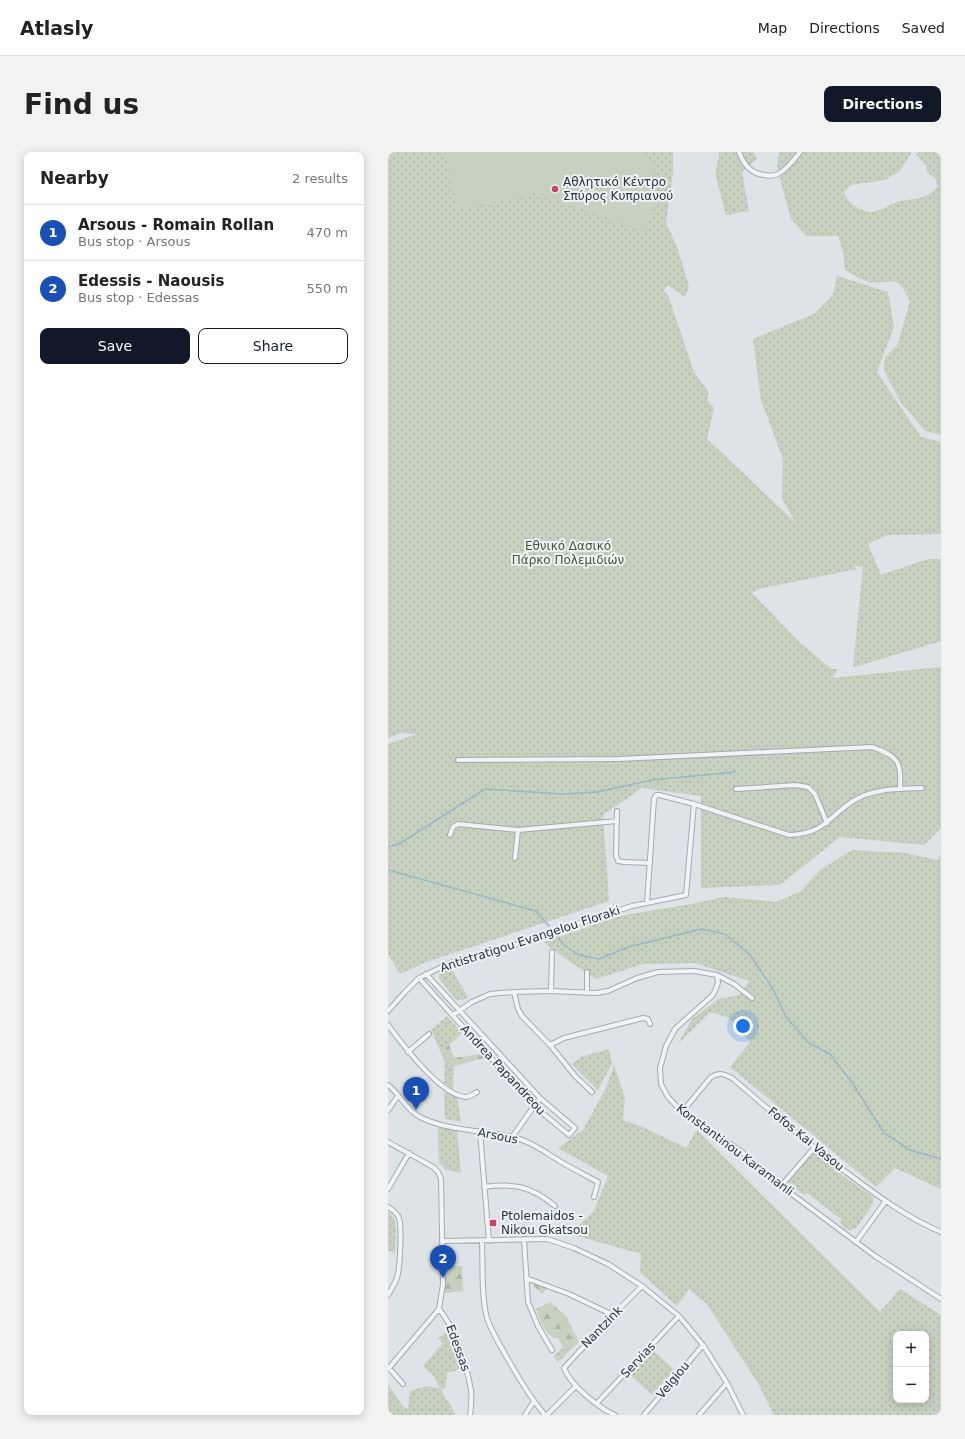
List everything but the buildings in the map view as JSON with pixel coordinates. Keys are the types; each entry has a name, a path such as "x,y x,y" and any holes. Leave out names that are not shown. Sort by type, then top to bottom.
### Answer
{"street":[{"path":"739,152 743,162 750,171 766,176 775,175 789,166 800,152"},
{"path":"458,760 619,759 872,747 887,752 896,760 901,774 900,789"},
{"path":"736,789 796,785 808,787 814,794 827,823"},
{"path":"647,903 654,799 656,795 694,804 789,835 815,831 853,801 864,796 881,791 922,788"},
{"name":"Antistratigou Evangelou Floraki","path":"388,1011 419,978 450,963 532,940 632,906 686,895 694,804"},
{"path":"617,811 616,855 618,861 650,863"},
{"path":"450,834 453,827 458,824 518,830 617,821"},
{"path":"515,858 518,830"},
{"path":"551,991 552,952"},
{"path":"453,1015 490,994 551,991 596,993 608,991 637,978 658,972 694,971 717,975 734,984 752,998"},
{"path":"587,972 587,992"},
{"name":"Andrea Papandreou","path":"419,978 534,1106 569,1135 575,1128 540,1098 458,1011 426,974"},
{"name":"Konstantinou Karamanli","path":"717,975 718,983 712,996 686,1018 675,1030 666,1046 660,1068 661,1084 668,1097 682,1112 741,1152 781,1186 856,1242 941,1299"},
{"path":"514,992 518,1009 522,1016 576,1077 592,1092"},
{"path":"550,1046 564,1038 643,1018 648,1019 650,1024"},
{"path":"388,1025 408,1052 445,1089 454,1094 465,1097 471,1096 477,1092"},
{"path":"408,1052 430,1034"},
{"name":"Fofos Kai Vasou","path":"682,1112 711,1077 718,1073 724,1074 732,1078 814,1148 885,1202 922,1224 941,1232"},
{"name":"Arsous","path":"388,1085 412,1112 431,1122 512,1137 536,1146 598,1182 594,1197"},
{"path":"388,1110 398,1096"},
{"path":"512,1137 540,1098"},
{"path":"480,1132 489,1241"},
{"path":"388,1142 434,1167 441,1179 443,1284 439,1308 388,1367 403,1384"},
{"path":"781,1186 814,1148"},
{"path":"388,1188 409,1153"},
{"path":"484,1187 502,1185 526,1188 537,1193 555,1206"},
{"path":"856,1242 885,1202"},
{"path":"388,1207 394,1211 400,1223 400,1254 397,1277 388,1295"},
{"path":"524,1239 528,1302 538,1326 552,1350"},
{"path":"442,1241 547,1239 574,1248 608,1264 642,1286 679,1316 703,1345 727,1384 743,1415"},
{"path":"482,1241 484,1297 487,1317 494,1335 534,1401 546,1415 576,1386 608,1412 616,1415"},
{"path":"526,1278 569,1294 613,1315"},
{"name":"Nantzink","path":"576,1386 566,1374 564,1368 642,1286"},
{"name":"Edessas","path":"439,1308 454,1333 467,1373 472,1403 470,1415"},
{"name":"Servias","path":"597,1403 679,1316"},
{"name":"Velgiou","path":"644,1415 703,1345"},
{"path":"700,1415 727,1384"},
{"path":"525,1415 534,1401"}],"green space":[{"name":"Εθνικό Δασικό Πάρκο Πολεμιδιών","path":"388,152 673,152 673,173 666,222 677,247 689,286 685,297 668,285 663,291 668,295 694,372 709,393 707,400 714,408 707,439 796,523 782,499 783,459 761,400 753,339 814,314 833,295 837,276 888,292 894,327 877,372 921,437 941,442 941,534 887,535 868,544 881,575 928,559 941,559 941,641 853,667 863,567 853,565 857,569 758,589 752,593 800,643 832,669 838,669 832,678 941,667 941,828 924,845 840,837 780,885 701,888 701,796 642,788 603,815 609,901 424,963 400,974 388,954 388,744 417,734 401,733 388,738"},
{"name":"Αθλητικό Κέντρο Σπύρος Κυπριανού","path":"445,152 642,152 653,167 658,185 646,232 538,193 457,210"},
{"path":"719,152 753,152 757,159 742,172 749,211 726,215 715,173"},
{"path":"779,152 912,152 899,172 884,180 851,185 844,192 848,200 853,205 867,212 872,212 898,202 923,197 932,192 937,187 936,179 927,172 926,165 916,155 919,152 941,152 941,435 925,431 900,401 884,371 885,357 898,344 910,301 905,292 901,286 893,281 869,282 845,270 843,252 838,236 807,236 791,219 777,168"},
{"path":"852,850 906,853 937,860 941,855 941,1189 895,1168 876,1187 730,1067 750,1042 729,1018 710,1012 678,1044 692,1019 719,999 739,995 749,981 695,963 643,964 596,979 563,957 544,942 619,916 724,897 776,902 801,891 820,870"},
{"path":"449,965 468,997 463,1000 456,1000 439,978 442,970"},
{"path":"447,1016 462,1033 441,1053 431,1030"},
{"path":"449,1045 454,1058 480,1054 484,1058 455,1066 454,1064 445,1064 441,1053"},
{"path":"609,1049 612,1064 598,1090 572,1064 581,1057"},
{"path":"445,1064 454,1064 453,1089 444,1083"},
{"path":"614,1065 625,1098 623,1120 645,1128 686,1148 697,1130 880,1312 900,1289 941,1315 941,1415 774,1415 759,1385 707,1304 689,1289 677,1306 640,1272 641,1254 570,1234 594,1211 608,1176 558,1148 583,1130 606,1088"},
{"path":"444,1092 457,1097 461,1122 445,1119"},
{"path":"438,1127 457,1130 461,1173 444,1169 439,1163"},
{"path":"812,1152 818,1153 842,1175 873,1197 873,1204 856,1228 848,1230 840,1223 842,1220 807,1193 804,1195 789,1183 788,1179"},
{"path":"388,1211 392,1215 395,1225 395,1253 388,1250"},
{"path":"444,1266 462,1266 463,1291 445,1293"},
{"path":"535,1283 548,1288 542,1294 532,1284"},
{"path":"550,1302 566,1316 579,1342 566,1354 558,1338 547,1332 536,1309"},
{"path":"448,1331 461,1369 447,1373 445,1389 440,1388 432,1374 423,1366 443,1343 438,1338"},
{"path":"563,1348 566,1354 557,1362 554,1355"},
{"path":"651,1348 674,1370 652,1395 627,1372"},
{"path":"388,1384 403,1407 408,1409 410,1391 426,1386 440,1388 456,1415 388,1415"}],"waterway":[{"path":"388,847 399,844 485,789 563,794 597,792 652,780 735,772"},
{"path":"388,870 536,911 549,926"},
{"path":"556,935 564,945 579,955 599,959 628,947 701,929 725,934 750,955 773,989 786,1017 809,1043 830,1054 853,1084 884,1133 910,1150 941,1159"}],"place":[{"name":"Αθλητικό Κέντρο Σπύρος Κυπριανού","path":"555,189"},
{"name":"Arsous - Romain Rollan","path":"416,1110"},
{"name":"Ptolemaidos - Nikou Gkatsou","path":"493,1223"},
{"name":"Edessis - Naousis","path":"443,1278"}]}
